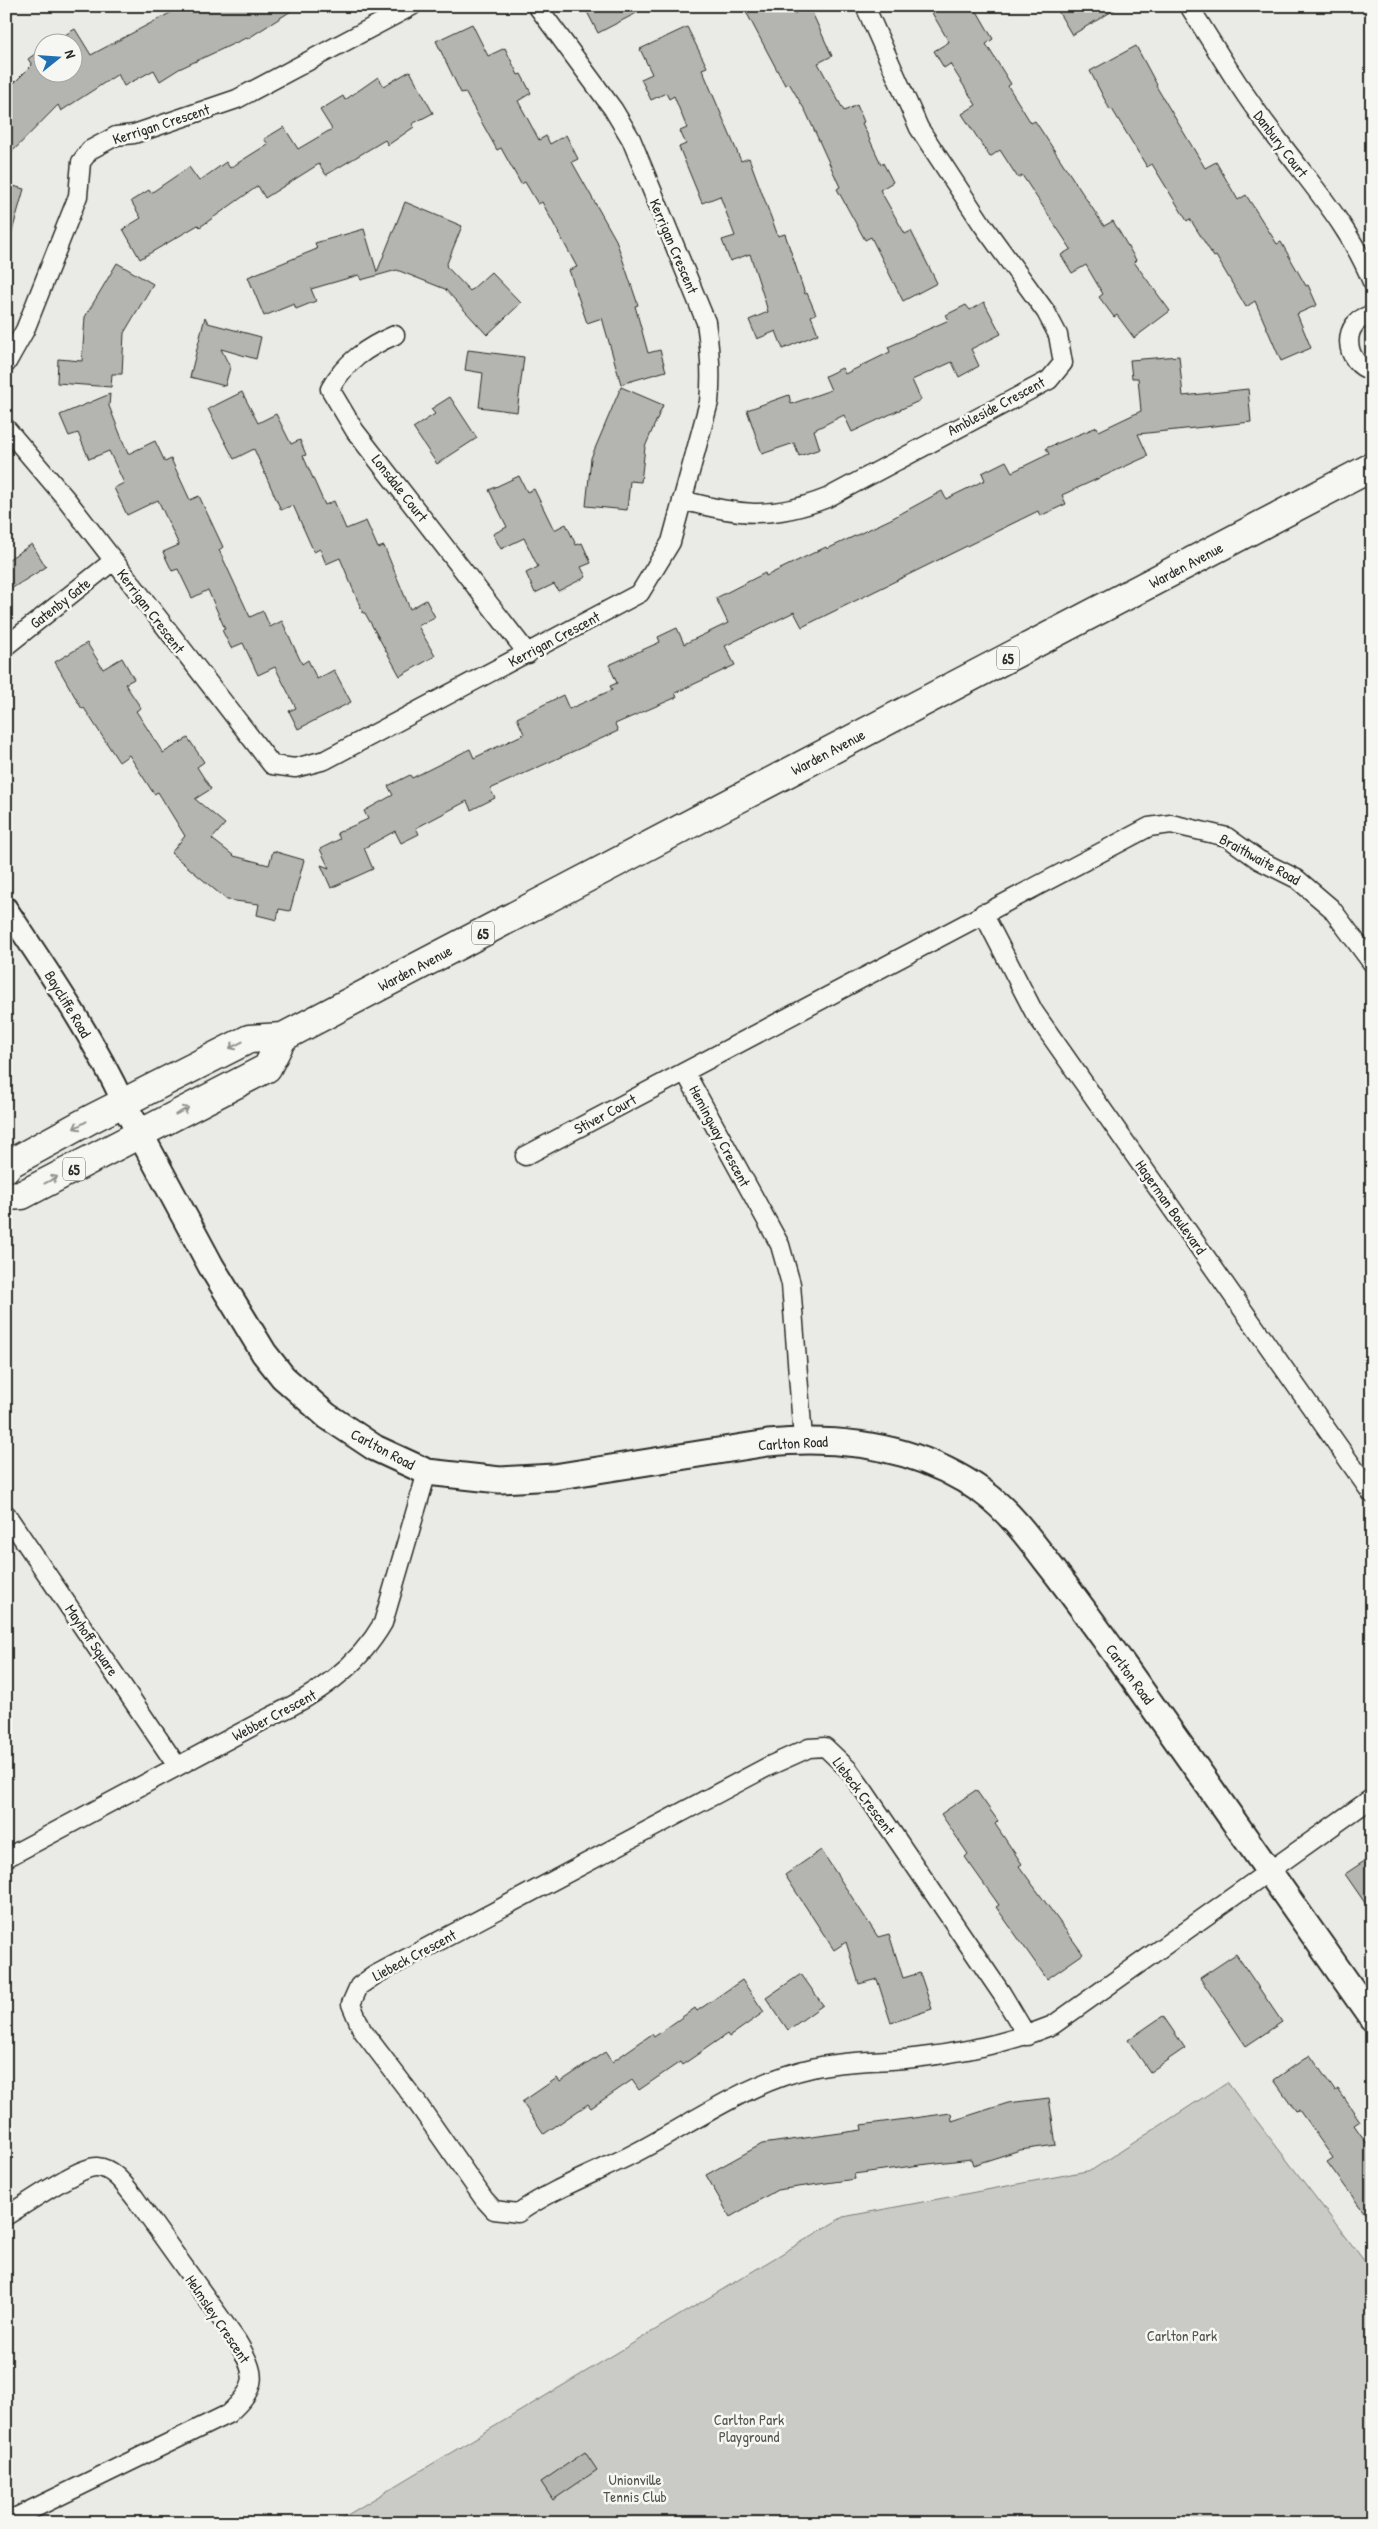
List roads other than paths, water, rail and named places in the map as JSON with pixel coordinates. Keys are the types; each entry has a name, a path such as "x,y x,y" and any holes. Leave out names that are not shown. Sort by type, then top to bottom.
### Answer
{"main road":[{"name":"Warden Avenue","path":"6,1168 9,1164 75,1128 249,1039 283,1036 1372,467"},
{"name":"65","path":"6,1196 22,1196 267,1068 283,1036"},
{"name":"Carlton Road","path":"124,1104 211,1266 264,1353 283,1376 327,1416 356,1437 427,1472 500,1480 554,1478 768,1443 803,1440 842,1441 900,1451 925,1460 983,1492 1013,1519 1073,1596 1372,2018"}],"street":[{"name":"Kerrigan Crescent","path":"6,364 29,322 78,196 81,162 90,150 116,136 134,134 237,99 412,6"},
{"name":"Kerrigan Crescent","path":"6,428 67,500 272,765 295,768 325,760 640,593 671,542 709,402 712,378 711,352 706,322 631,139 612,109 537,6"},
{"name":"Ambleside Crescent","path":"682,500 747,514 800,508 826,498 1049,380 1063,362 1058,335 1046,312 982,224 919,128 865,6"},
{"name":"Danbury Court","path":"1189,6 1252,105 1319,193 1347,234 1372,282"},
{"path":"1372,315 1357,322 1351,331 1348,342 1350,353 1356,362 1372,371"},
{"name":"Lonsdale Court","path":"395,335 372,345 351,361 336,378 330,390 354,431 528,654"},
{"name":"Gatenby Gate","path":"6,646 113,561"},
{"name":"Braithwaite Road","path":"983,912 1150,827 1171,824 1227,837 1259,860 1297,878 1331,908 1372,963"},
{"name":"Baycliffe Road","path":"6,908 45,966 110,1073 124,1104"},
{"name":"Hemingway Crescent","path":"803,1440 792,1294 780,1245 685,1072 983,912"},
{"name":"Hagerman Boulevard","path":"983,912 1034,1012 1372,1494"},
{"name":"Stiver Court","path":"525,1156 685,1072"},
{"name":"Webber Crescent","path":"6,1858 177,1766 311,1697 342,1674 372,1643 382,1623 427,1472"},
{"name":"Mayhoff Square","path":"6,1514 177,1766"},
{"name":"Liebeck Crescent","path":"1027,2036 1002,1994 864,1791 848,1770 825,1747 809,1748 735,1783 375,1975 359,1986 352,2004 362,2030 413,2097 484,2199 494,2210 518,2213 534,2202 633,2154 754,2088 783,2076 813,2067 914,2058 1027,2036 1053,2025 1268,1870"},
{"path":"1268,1870 1372,1798"},
{"name":"Helmsley Crescent","path":"6,2216 82,2171 97,2167 108,2170 120,2180 135,2198 237,2341 250,2363 253,2375 252,2385 246,2396 228,2414 6,2522"}],"park label":[{"name":"Carlton Park","path":"1182,2335"},
{"name":"Carlton Park Playground","path":"749,2428"},
{"name":"Unionville Tennis Club","path":"635,2488"}]}
